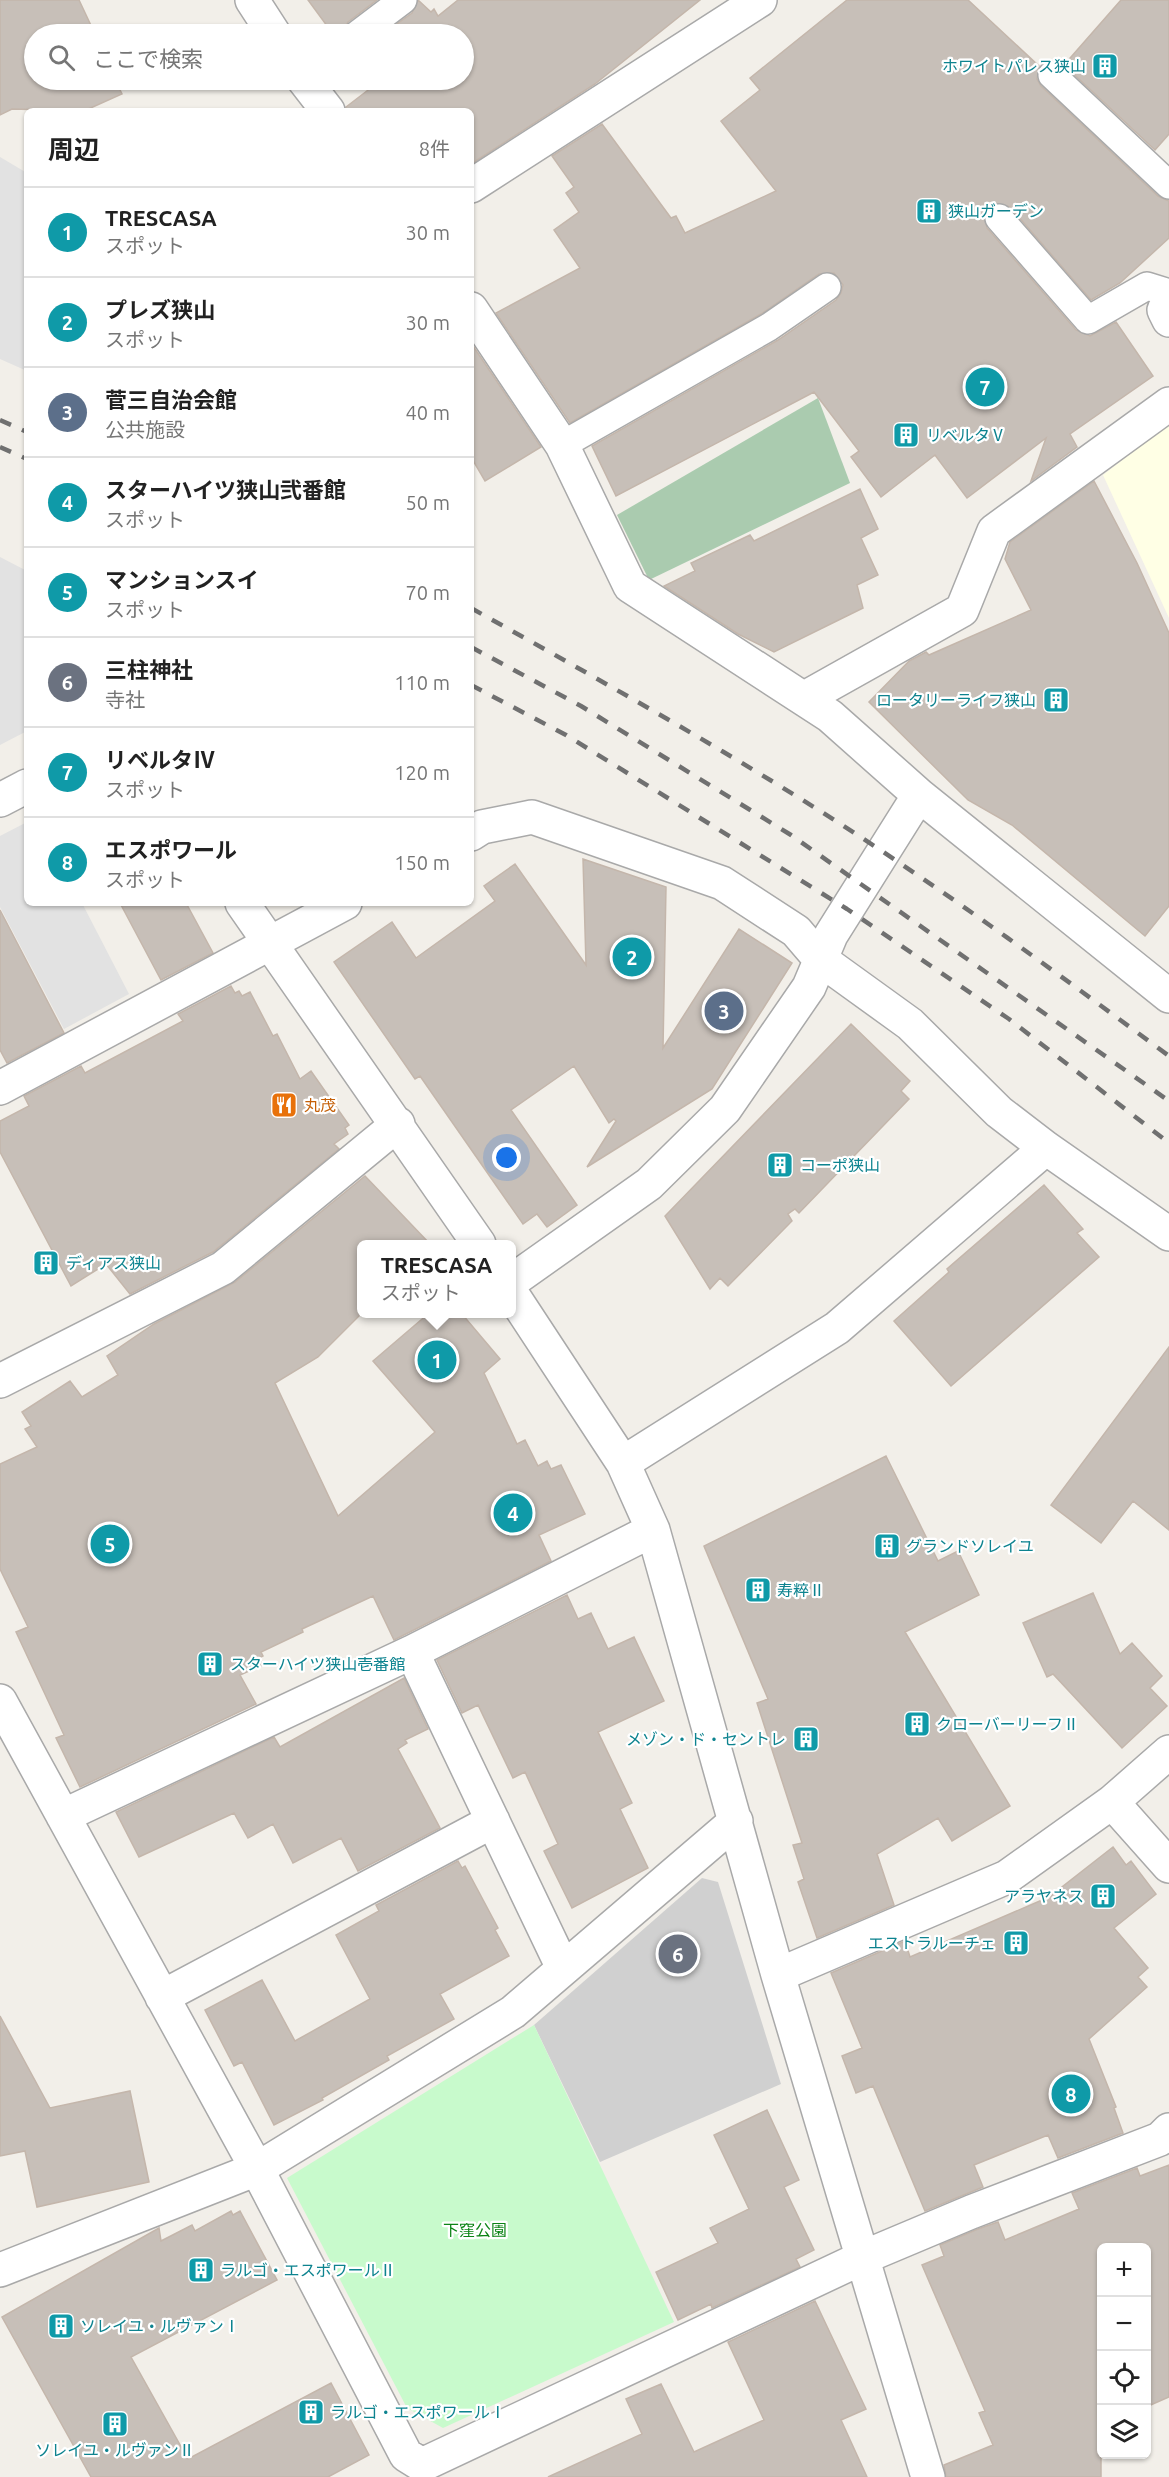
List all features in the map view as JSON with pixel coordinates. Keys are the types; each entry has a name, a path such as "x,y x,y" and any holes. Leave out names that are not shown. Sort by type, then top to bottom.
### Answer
{"street":[{"path":"252,0 268,24"},
{"path":"474,184 760,0"},
{"path":"312,90 326,108"},
{"path":"1169,305 1164,310 1169,320"},
{"path":"474,313 562,445 630,586 830,716 919,795 1169,996"},
{"path":"805,698 962,610 994,531 1169,404"},
{"path":"0,800 24,788"},
{"path":"516,1278 649,1184 725,1109 809,987 831,935 919,795"},
{"path":"474,832 482,828 532,817 722,883 796,932 820,959 910,1024 999,1112 1046,1148 1169,1234"},
{"path":"244,906 398,1124 476,1240"},
{"path":"0,1088 340,906"},
{"path":"0,1381 223,1268 398,1124"},
{"path":"622,1463 837,1328 1046,1148"},
{"path":"516,1300 622,1463 653,1530 778,1975 928,2477"},
{"path":"63,1816 412,1652 653,1530"},
{"path":"412,1652 563,1968"},
{"path":"0,1701 257,2169 406,2455 422,2465 440,2459 864,2258 971,2212 1160,2139 1169,2130"},
{"path":"778,1975 1007,1877 1112,1802 1169,1752"},
{"path":"1112,1802 1169,1866"},
{"path":"162,1997 493,1821"},
{"path":"0,2270 257,2169 513,2012 736,1821"}],"lane":[{"path":"371,24 403,0"},
{"path":"1052,75 1169,185"},
{"path":"999,218 1089,320 1147,286 1169,293"},
{"path":"562,445 769,327 827,287"}],"shaded area":[{"path":"0,157 24,171 24,370 0,359"},
{"path":"818,398 850,483 649,580 617,515"},
{"path":"1169,424 1169,618 1103,475"},
{"path":"0,557 24,569 24,733 0,745"},
{"path":"24,824 24,906 84,906 129,994 64,1029 0,907 0,836"},
{"path":"702,1878 718,1882 781,2084 600,2162 534,2025"}],"green space":[{"name":"下窪公園","path":"534,2025 674,2322 443,2428 407,2408 287,2178"}],"building":[{"path":"0,0 79,0 90,24 24,24 24,90 120,90 122,94 91,108 24,108 12,109 0,115"},
{"path":"308,0 377,0 347,24 326,24"},
{"path":"418,0 431,12 434,9 438,16 458,0 700,0 595,84 474,162 474,108 346,108 368,90 474,90 474,24 397,24 412,13"},
{"path":"847,0 968,0 1039,66 1037,79 1041,86 1158,196 1169,201 1169,238 1120,283 1091,300 1010,207 995,203 984,213 987,228 1076,330 1090,336 1116,322 1153,376 1070,434 1077,447 1031,481 1046,438 967,498 935,455 881,497 851,457 859,451 814,392 616,496 592,446 778,340 836,300 843,285 834,273 819,274 761,314 570,423 496,313 580,268 554,230 579,212 566,193 574,187 552,156 602,124 671,218 676,216 685,233 776,191 721,121 760,90 750,78"},
{"path":"1121,0 1169,0 1169,134 1155,150 1064,65"},
{"path":"474,347 541,447 485,481 474,462"},
{"path":"1094,481 1137,563 1169,633 1169,906 1145,936 1012,825 968,800 869,702 909,661 926,652 929,655 1031,610 1005,559 1010,542"},
{"path":"860,489 878,529 861,538 878,575 857,585 863,608 774,652 738,634 664,586 695,571 691,563 750,535 754,541"},
{"path":"583,859 666,887 663,1048 739,929 792,963 712,1089 587,1167 616,1121 614,1119 609,1123 574,1066 511,1110 577,1205 547,1227 537,1214 523,1224 420,1076 415,1079 334,962 392,922 416,958 495,901 484,886 515,864 586,965"},
{"path":"122,906 188,906 213,953 161,980"},
{"path":"0,910 64,1033 7,1063 0,1050"},
{"path":"231,986 235,993 239,991 242,996 250,992 273,1036 277,1034 300,1079 311,1071 349,1125 345,1128 348,1134 334,1144 339,1149 213,1252 130,1294 106,1264 71,1286 0,1152 0,1121 29,1106 24,1096 81,1066 85,1073 183,1021 178,1014"},
{"name":"コーポ狭山","path":"851,1024 910,1081 901,1091 909,1099 799,1213 795,1209 788,1214 792,1221 728,1286 720,1278 710,1289 665,1216"},
{"path":"365,1176 426,1240 357,1240 357,1318 318,1357 275,1383 338,1516 435,1432 373,1361 423,1318 465,1318 500,1359 484,1373 517,1444 525,1440 538,1466 547,1461 551,1469 561,1465 585,1514 539,1535 551,1561 394,1640 373,1596 302,1629 303,1632 261,1652 263,1656 259,1658 263,1665 240,1675 256,1704 80,1787 56,1738 64,1735 16,1632 28,1627 0,1569 0,1464 37,1447 25,1429 31,1426 22,1412 70,1381 82,1397 118,1375 107,1356 154,1324 235,1282"},
{"path":"1044,1185 1083,1229 1077,1233 1099,1257 951,1386 894,1321 949,1272 947,1269"},
{"path":"1169,1347 1169,1530 1133,1501 1101,1543 1051,1505"},
{"path":"886,1456 938,1561 958,1551 979,1595 905,1632 1010,1806 952,1841 938,1818 877,1854 894,1905 817,1938 798,1882 804,1879 793,1845 802,1843 757,1703 768,1699 704,1546"},
{"path":"1093,1593 1120,1654 1132,1643 1162,1676 1150,1688 1167,1706 1122,1748 1053,1674 1047,1677 1023,1623"},
{"path":"567,1595 578,1619 591,1613 608,1649 634,1637 664,1701 598,1732 632,1803 620,1809 648,1868 572,1908 544,1851 558,1844 525,1772 513,1778 478,1705 462,1713 437,1660"},
{"path":"404,1678 428,1729 405,1740 407,1743 398,1749 440,1828 358,1871 341,1838 293,1863 273,1824 248,1838 234,1813 139,1857 116,1812 274,1737 280,1747"},
{"path":"1113,1847 1126,1865 1131,1861 1156,1894 1114,1928 1148,1968 1138,1977 1147,1987 1089,2039 1116,2107 1114,2108 1123,2133 1058,2158 1048,2135 974,2165 983,2187 925,2211 873,2086 856,2093 842,2056 862,2048 831,1973 905,1941 910,1957 1049,1897"},
{"path":"458,1861 462,1868 465,1866 498,1928 495,1930 509,1956 440,1994 454,2019 387,2056 389,2060 322,2098 323,2100 274,2125 242,2062 234,2066 205,2010 262,1980 295,2041 370,1999 336,1935 379,1911 376,1905"},
{"path":"0,2016 50,2108 130,2091 149,2182 37,2207 25,2151 0,2156"},
{"path":"767,2110 799,2180 784,2187 814,2250 796,2259 800,2267 712,2308 711,2304 678,2320 656,2272 718,2243 710,2228 749,2209 714,2135"},
{"path":"1169,2165 1169,2397 1151,2405 1151,2243 1097,2243 1097,2459 1101,2459 1101,2477 946,2477 944,2465 993,2445 979,2413 985,2411 922,2265 944,2256 940,2245 978,2229 998,2222 1005,2240 1079,2209 1072,2193 1137,2168 1140,2176"},
{"path":"231,2211 233,2215 240,2211 277,2280 131,2357 188,2459 331,2383 369,2455 328,2477 91,2477 2,2317 159,2228 161,2241 192,2225 195,2231"},
{"path":"815,2301 866,2409 841,2420 867,2477 548,2477 642,2434 626,2399 661,2384 694,2452 764,2420 728,2342"}],"railway":[{"path":"0,420 24,431"},
{"path":"0,447 24,458"},
{"path":"474,610 678,725 848,829 988,924 1169,1056"},
{"path":"474,649 581,706 791,835 1169,1101"},
{"path":"474,687 566,735 847,909 1009,1019 1169,1143"}],"place":[{"name":"ホワイトパレス狭山","path":"1105,66"},
{"name":"狭山ガーデン","path":"929,211"},
{"name":"リベルタⅣ","path":"985,387"},
{"name":"リベルタⅤ","path":"906,435"},
{"name":"ロータリーライフ狭山","path":"1056,700"},
{"name":"プレズ狭山","path":"632,957"},
{"name":"菅三自治会館","path":"724,1011"},
{"name":"丸茂","path":"284,1105"},
{"name":"コーポ狭山","path":"780,1165"},
{"name":"ディアス狭山","path":"46,1263"},
{"name":"TRESCASA","path":"437,1360"},
{"name":"スターハイツ狭山弐番館","path":"513,1513"},
{"name":"マンションスイ","path":"110,1544"},
{"name":"グランドソレイユ","path":"887,1546"},
{"name":"寿粹Ⅱ","path":"758,1590"},
{"name":"スターハイツ狭山壱番館","path":"210,1664"},
{"name":"クローバーリーフⅡ","path":"917,1724"},
{"name":"メゾン・ド・セントレ","path":"806,1739"},
{"name":"アラヤネス","path":"1103,1896"},
{"name":"エストラルーチェ","path":"1016,1943"},
{"name":"三柱神社","path":"678,1954"},
{"name":"エスポワール","path":"1071,2094"},
{"name":"ラルゴ・エスポワールⅡ","path":"201,2270"},
{"name":"ソレイユ・ルヴァンⅠ","path":"61,2326"},
{"name":"ラルゴ・エスポワールⅠ","path":"311,2412"},
{"name":"ソレイユ・ルヴァンⅡ","path":"115,2424"}]}
